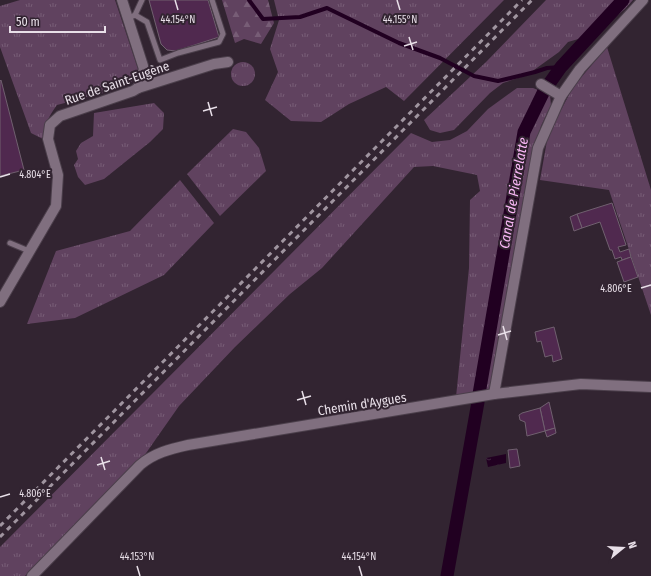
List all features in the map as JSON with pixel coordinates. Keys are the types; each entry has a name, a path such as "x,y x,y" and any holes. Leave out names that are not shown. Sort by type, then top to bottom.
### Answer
{"street":[{"path":"122,0 132,17 144,69 138,88"},
{"path":"494,394 538,148 558,94 643,0"},
{"name":"Rue de Saint-Eugène","path":"29,251 56,206 58,175 48,139 50,125 60,116 133,92 138,88 214,64 228,62"},
{"path":"540,84 558,94"},
{"path":"0,302 29,251"},
{"name":"Chemin d'Aygues","path":"32,576 132,472 146,460 161,452 188,445 494,394 581,384 651,387"}],"lane":[{"path":"142,0 132,17 147,22 160,60 178,53 219,42 222,34 212,0"},
{"path":"10,243 29,251"}],"green space":[{"path":"20,0 115,0 138,69 131,83 115,90 57,105 47,121 43,139 31,133 0,47 0,6"},
{"path":"222,0 268,0 274,23 261,44 244,39 235,43"},
{"path":"274,0 504,0 404,101 386,87 349,104 321,122 291,121 265,100 278,72 270,49 279,20"},
{"path":"546,0 633,0 625,9 592,35 568,42 559,52 527,75 503,83 490,93 454,130 440,133 430,130 424,120 486,62"},
{"path":"607,47 651,190 651,315 609,190 540,180 548,135 573,87"},
{"path":"243,62 252,65 255,74 252,83 243,86 234,83 231,74 234,65"},
{"path":"517,88 533,88 550,95 551,105 541,126 531,160 507,291 492,389 456,397 469,268 470,200 480,191 477,175 433,166 414,167 322,268 290,294 235,347 179,406 144,456 25,576 0,576 0,547 411,133 432,142 450,140 467,131 488,109"},
{"path":"154,103 164,113 163,129 150,142 104,179 85,185 78,177 74,165 78,159 76,151 81,143 93,136 94,113"},
{"path":"233,129 246,132 259,148 266,171 220,216 187,174"},
{"path":"180,180 214,223 164,275 75,318 27,324 56,251 130,231"}],"water":[{"path":"506,454 506,463 488,467 486,458"}],"building":[{"path":"149,0 208,0 219,37 176,51 167,50 161,44"},
{"path":"1,80 24,170 0,176 0,81"},
{"path":"612,203 626,245 618,247 620,252 629,249 631,257 622,260 621,257 615,259 612,250 610,250 600,222 582,228 577,214"},
{"path":"577,214 582,228 574,231 570,217"},
{"path":"631,257 638,277 624,282 617,262"},
{"path":"554,327 562,359 553,362 552,355 545,357 541,341 537,342 535,332"},
{"path":"549,402 555,428 545,431 540,408"},
{"path":"540,408 545,431 527,436 525,422 520,420 519,415"},
{"path":"555,428 556,433 547,437 545,431"},
{"path":"517,449 520,466 510,468 508,450"}],"waterway":[{"path":"249,0 263,19 300,17 327,8 399,43 440,58 474,76 498,81 547,68 561,67"},
{"name":"Canal de Pierrelatte","path":"479,394 524,132 544,91 561,67 623,0"},
{"name":"Canal de Pierrelatte","path":"447,576 478,402"}],"railway":[{"path":"0,526 522,0"},
{"path":"0,537 532,0"}]}
